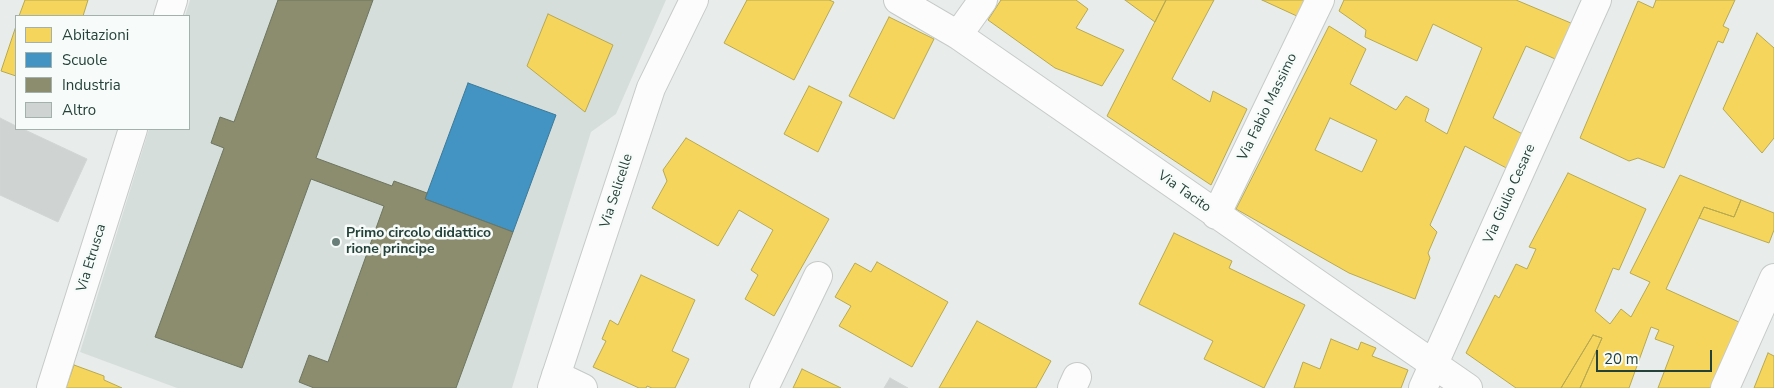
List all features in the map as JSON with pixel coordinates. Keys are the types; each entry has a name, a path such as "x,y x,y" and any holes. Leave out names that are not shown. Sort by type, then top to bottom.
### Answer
{"street":[{"path":"168,15 173,0"},
{"name":"Via Selicelle","path":"554,381 651,88 694,0"},
{"name":"Via Tacito","path":"898,0 958,35 1216,215 1429,376 1468,388"},
{"path":"958,35 983,0"},
{"name":"Via Fabio Massimo","path":"1216,215 1320,0"},
{"name":"Via Giulio Cesare","path":"1429,376 1597,0"},
{"name":"Via Etrusca","path":"51,388 133,130"},
{"path":"764,388 818,276"},
{"path":"1725,388 1774,278"},
{"path":"554,381 583,388"}],"shaded area":[{"name":"Primo circolo didattico rione principe","path":"190,0 666,0 616,114 591,132 512,388 177,388 80,352 149,130 190,130 190,15 185,15"}],"building: Abitazioni":[{"path":"25,0 88,0 83,15 19,15"},
{"path":"747,0 829,0 834,2 794,80 724,43"},
{"path":"1001,0 1076,0 1088,9 1076,28 1124,50 1102,86 1055,68 988,20"},
{"path":"1125,0 1166,0 1155,22"},
{"path":"1166,0 1214,0 1172,79 1210,102 1213,91 1247,109 1211,185 1107,116"},
{"path":"1262,0 1308,0 1299,17"},
{"path":"1344,0 1516,0 1578,26 1562,62 1526,46 1493,118 1528,137 1512,171 1465,146 1430,225 1437,232 1428,253 1430,258 1415,299 1349,273 1236,209 1329,26 1366,49 1350,84 1396,110 1406,96 1429,109 1425,121 1447,134 1482,48 1433,24 1417,61 1365,37 1366,30 1339,11","holes":["1330,118 1377,140 1362,172 1315,150"]},
{"path":"1656,0 1735,0 1723,26 1729,29 1723,43 1718,41 1664,168 1638,158 1629,161 1580,138 1638,1 1653,8"},
{"path":"548,14 613,45 585,112 527,66"},
{"path":"889,17 934,39 894,119 849,96"},
{"path":"15,29 15,76 1,71"},
{"path":"1757,33 1774,48 1774,138 1762,153 1723,109"},
{"path":"809,86 842,102 818,152 784,134"},
{"path":"686,138 829,219 774,316 745,299 758,275 751,270 773,230 739,210 718,246 652,208 667,181 663,170"},
{"path":"1568,173 1646,209 1619,270 1613,268 1595,311 1610,324 1621,309 1631,317 1650,282 1630,273 1680,175 1741,200 1734,217 1704,207 1666,289 1739,322 1711,388 1658,388 1674,346 1655,339 1659,330 1651,327 1629,388 1580,388 1602,338 1593,335 1561,388 1516,388 1466,353 1495,295 1499,298 1516,264 1527,269 1536,249 1529,247"},
{"path":"1741,200 1774,213 1774,230 1769,243 1699,218 1704,207 1734,217"},
{"path":"1174,233 1232,261 1229,268 1305,305 1264,388 1204,359 1213,341 1139,304"},
{"path":"877,262 948,302 912,367 839,326 851,306 835,297 855,263 871,272"},
{"path":"641,275 695,300 672,351 689,359 675,388 652,388 647,386 646,388 639,388 593,367 606,341 602,339 610,320 618,325"},
{"path":"977,321 1051,361 1036,388 939,388"},
{"path":"1593,335 1602,338 1580,388 1561,388"},
{"path":"1331,339 1358,350 1361,342 1376,348 1372,356 1408,370 1401,388 1294,388 1303,362 1320,369"},
{"path":"1768,353 1774,356 1774,388 1754,388"},
{"path":"74,365 104,376 104,380 122,388 66,388"},
{"path":"802,369 841,388 793,388"}],"building: Scuole":[{"path":"468,83 556,115 513,232 425,199"}],"building: Industria":[{"path":"278,0 373,0 316,158 392,186 394,181 427,193 425,199 513,232 456,388 314,388 299,382 309,355 328,362 384,206 311,179 242,368 155,337 224,148 211,143 220,117 234,122"}],"building: Altro":[{"path":"0,118 15,126 15,130 25,130 87,159 58,222 0,195"},
{"path":"890,378 908,388 884,388"}],"place":[{"name":"Primo circolo didattico rione principe","path":"336,242"}]}
